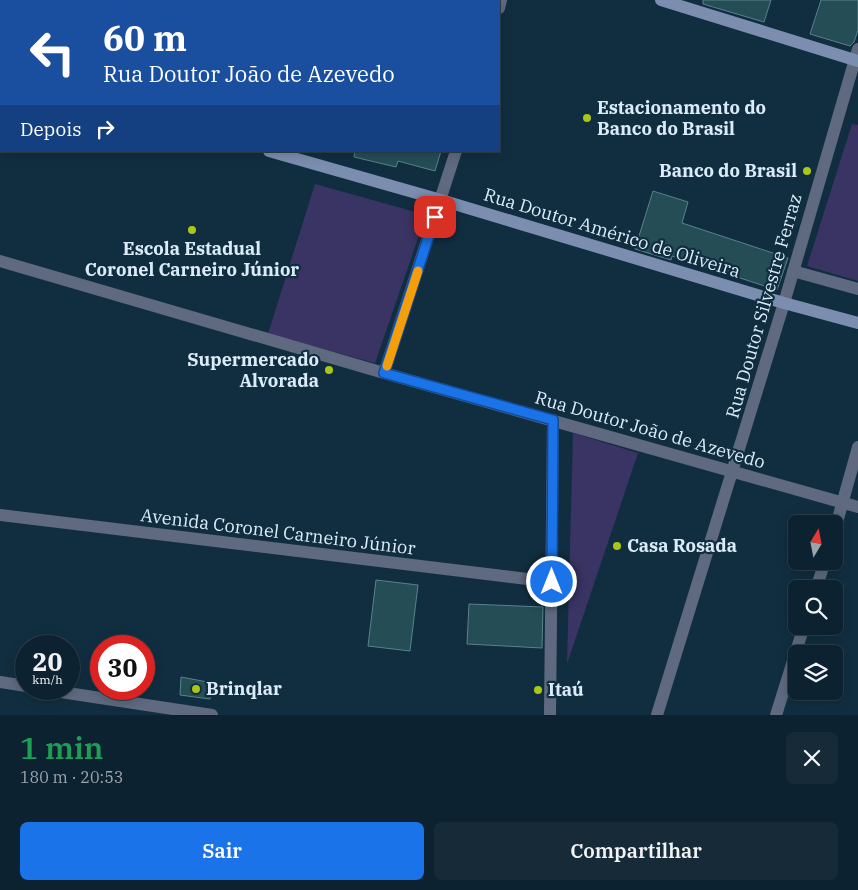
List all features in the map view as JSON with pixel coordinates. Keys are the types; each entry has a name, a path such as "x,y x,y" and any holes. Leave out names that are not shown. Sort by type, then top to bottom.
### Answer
{"main road":[{"path":"661,0 676,2 857,56"},
{"name":"Rua Doutor Américo de Oliveira","path":"273,152 441,200 784,304 858,323"}],"street":[{"name":"Rua Doutor Silvestre Ferraz","path":"657,715 793,271 852,90 857,56"},
{"path":"384,373 456,152"},
{"name":"Rua Doutor João de Azevedo","path":"0,261 384,373 858,507"},
{"path":"793,271 858,289"},
{"path":"550,715 553,420"},
{"path":"839,515 858,447"},
{"name":"Avenida Coronel Carneiro Júnior","path":"0,516 552,582"},
{"path":"776,715 801,635"},
{"path":"0,682 15,684"},
{"path":"80,695 212,715"}],"shaded area":[{"path":"852,124 858,125 858,281 807,266"},
{"path":"315,184 426,215 375,363 268,334"},
{"path":"573,433 638,453 567,664"}],"building":[{"path":"703,0 771,0 764,22 703,4"},
{"path":"821,0 858,0 858,30 854,42 850,46 810,34"},
{"path":"355,152 441,152 435,171 398,161 396,167 354,157"},
{"path":"653,191 688,202 682,223 788,258 777,290 672,256 671,260 635,249"},
{"path":"376,580 418,585 410,651 368,646"},
{"path":"469,604 543,607 542,648 467,644"},
{"name":"Brinqlar","path":"181,677 213,683 210,699 180,695"}],"slow traffic":[{"path":"387,366 418,271"}],"place":[{"name":"Estacionamento do Banco do Brasil","path":"587,118"},
{"name":"Banco do Brasil","path":"807,171"},
{"name":"Escola Estadual Coronel Carneiro Júnior","path":"192,230"},
{"name":"Supermercado Alvorada","path":"329,370"},
{"name":"Casa Rosada","path":"617,546"},
{"name":"Brinqlar","path":"196,689"},
{"name":"Itaú","path":"538,690"}],"route":[{"path":"435,217 384,373 553,420 552,582"}]}
